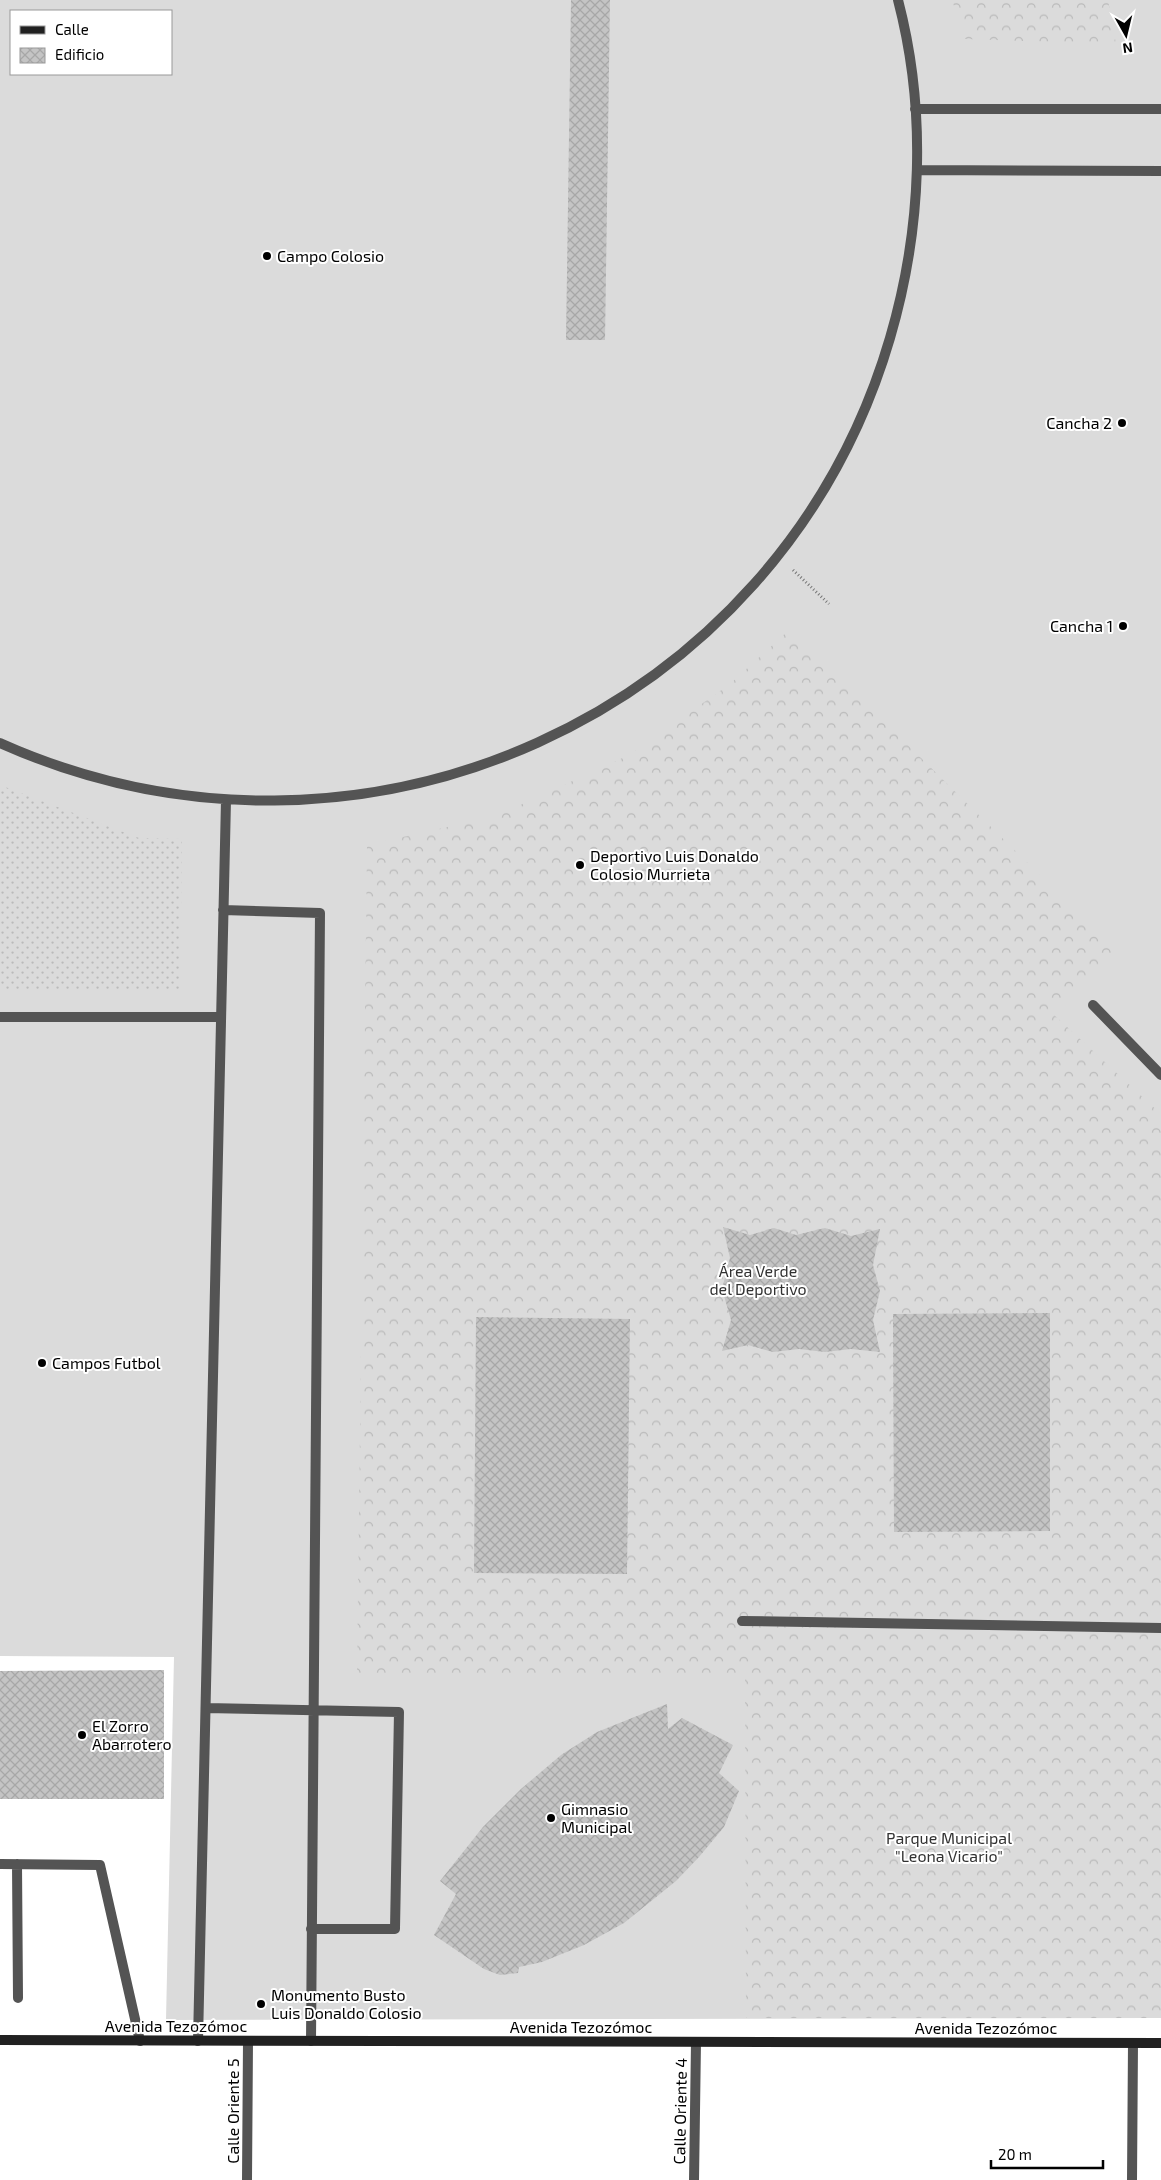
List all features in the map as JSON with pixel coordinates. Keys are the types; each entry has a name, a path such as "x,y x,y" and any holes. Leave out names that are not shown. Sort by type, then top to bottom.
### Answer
{"street":[{"path":"0,743 27,755 86,776 147,790 226,800 270,802 322,800 392,790 452,775 511,755 567,729 621,698 671,662 718,622 760,578 798,530 831,478 860,424 882,366 899,307 911,247 917,170 911,64 898,0"},
{"path":"915,109 1161,109"},
{"path":"917,170 1161,172"},
{"path":"198,2041 226,800"},
{"path":"223,910 320,913 312,1710 311,2041"},
{"path":"1093,1005 1161,1075"},
{"path":"0,1017 221,1017"},
{"path":"742,1621 1161,1628"},
{"path":"206,1708 399,1712 395,1929 311,1929"},
{"path":"0,1864 100,1865 140,2041"},
{"path":"17,1864 18,1998"},
{"name":"Avenida Tezozómoc","path":"0,2040 1161,2044"},
{"name":"Calle Oriente 5","path":"247,2180 248,2041"},
{"name":"Calle Oriente 4","path":"694,2180 696,2042"},
{"path":"1132,2043 1132,2180"}],"path":[{"path":"778,555 829,604"}],"green space":[{"name":"Deportivo Luis Donaldo Colosio Murrieta","path":"0,0 1161,0 1161,2018 166,2020 174,1657 0,1656"},
{"path":"952,0 1108,0 1116,44 965,39"},
{"name":"Área Verde del Deportivo","path":"790,629 1117,951 1052,1013 1161,1114 1161,2018 746,2018 745,1677 357,1678 367,845 496,816 629,755 730,684"},
{"path":"0,785 139,838 182,839 180,991 0,990"}],"building":[{"path":"571,0 610,0 605,340 566,340"},
{"path":"723,1227 750,1235 774,1228 796,1235 825,1228 851,1236 880,1229 873,1265 880,1291 873,1320 880,1352 851,1349 825,1352 799,1349 773,1352 748,1345 722,1351 731,1320 722,1289 730,1258"},
{"path":"1050,1313 1050,1531 894,1532 893,1314"},
{"path":"476,1317 630,1319 627,1574 474,1573"},
{"name":"El Zorro Abarrotero","path":"164,1670 164,1799 0,1799 0,1671"},
{"path":"667,1704 668,1729 682,1718 733,1745 719,1773 739,1791 724,1827 676,1881 624,1923 584,1945 542,1962 519,1967 518,1973 500,1975 484,1969 434,1935 456,1894 440,1881 483,1827 521,1789 561,1755 597,1732"}],"place":[{"name":"Campo Colosio","path":"267,256"},
{"name":"Cancha 2","path":"1122,423"},
{"name":"Cancha 1","path":"1123,626"},
{"name":"Deportivo Luis Donaldo Colosio Murrieta","path":"580,865"},
{"name":"Campos Futbol","path":"42,1363"},
{"name":"El Zorro Abarrotero","path":"82,1735"},
{"name":"Gimnasio Municipal","path":"551,1818"},
{"name":"Monumento Busto Luis Donaldo Colosio","path":"261,2004"}],"park label":[{"name":"Parque Municipal \"Leona Vicario\"","path":"949,1847"}]}
